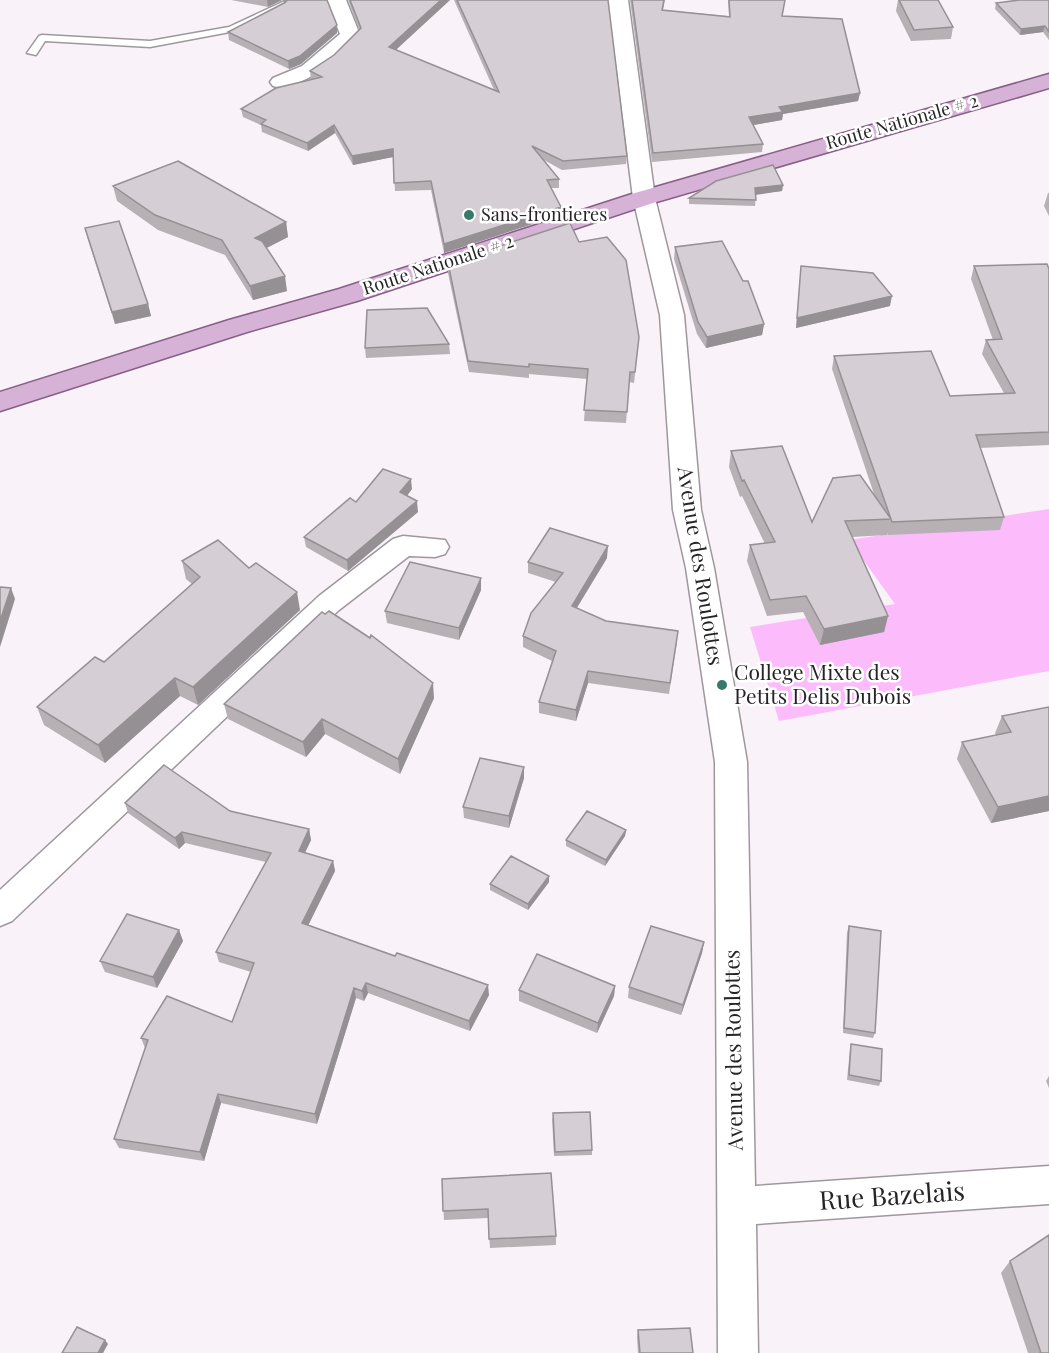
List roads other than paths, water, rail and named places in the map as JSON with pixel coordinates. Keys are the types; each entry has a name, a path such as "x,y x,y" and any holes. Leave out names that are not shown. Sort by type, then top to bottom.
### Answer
{"main road":[{"name":"Route Nationale # 2","path":"0,402 238,326 348,295 644,198 1049,81"}],"street":[{"path":"280,82 309,70 350,35 336,0"},
{"name":"Avenue des Roulottes","path":"618,0 644,198 672,315 687,510 700,568 730,762 738,1353"},
{"path":"0,911 330,603 403,546 435,546"},
{"name":"Rue Bazelais","path":"736,1206 1049,1185"}],"lane":[{"path":"32,52 42,38 150,44 232,29 295,0"}],"place":[{"name":"Sans-frontieres","path":"469,215"},
{"name":"College Mixte des Petits Delis Dubois","path":"722,685"}]}
